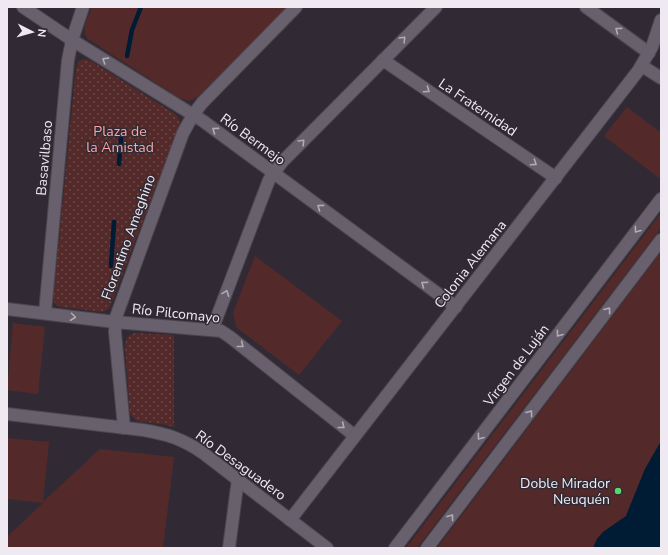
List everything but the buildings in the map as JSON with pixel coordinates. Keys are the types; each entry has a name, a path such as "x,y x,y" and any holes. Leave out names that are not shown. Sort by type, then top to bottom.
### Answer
{"street":[{"name":"Río Bermejo","path":"23,7 72,40 193,115 456,307"},
{"name":"Basavilbaso","path":"45,313 68,60 72,40 83,7"},
{"name":"Florentino Ameghino","path":"124,428 115,322 118,307 183,133 202,103 296,7"},
{"path":"212,330 269,180 282,162 436,7"},
{"path":"586,7 649,53"},
{"name":"Colonia Alemana","path":"290,520 642,66 655,40 661,20"},
{"name":"La Fraternidad","path":"383,60 556,178"},
{"path":"642,66 661,78"},
{"name":"Virgen de Luján","path":"395,548 661,199"},
{"path":"427,548 661,240"},
{"name":"Río Pilcomayo","path":"7,309 115,322 221,331 356,436"},
{"name":"Río Desaguadero","path":"7,414 154,432 181,440 203,453 327,548"},
{"path":"229,548 238,479"}],"green space":[{"path":"92,7 287,7 199,96 189,101 179,98 88,39 85,28"},
{"name":"Plaza de la Amistad","path":"84,59 91,61 175,114 179,122 179,126 110,307 102,312 61,307 55,304 53,299 76,68 79,61"},
{"path":"627,107 661,133 661,174 659,178 604,136"},
{"path":"661,213 661,228 417,548 406,548"},
{"path":"661,252 661,441 645,469 626,516 603,532 597,539 593,548 437,548"},
{"path":"255,256 342,321 299,375 236,327 233,313"},
{"path":"13,323 45,327 38,394 7,390"},
{"path":"135,333 174,335 174,427 137,421 130,414 125,344 129,336"},
{"path":"7,438 49,442 43,502 100,449 174,457 163,548 7,548 7,537 43,503 7,499"}],"water":[{"path":"661,441 661,548 593,548 597,539 603,532 626,516 645,469"}],"waterway":[{"path":"127,56 132,30 141,7"},
{"path":"119,164 121,137"},
{"path":"111,266 114,222"}],"place":[{"name":"Doble Mirador Neuquén","path":"618,491"}]}
